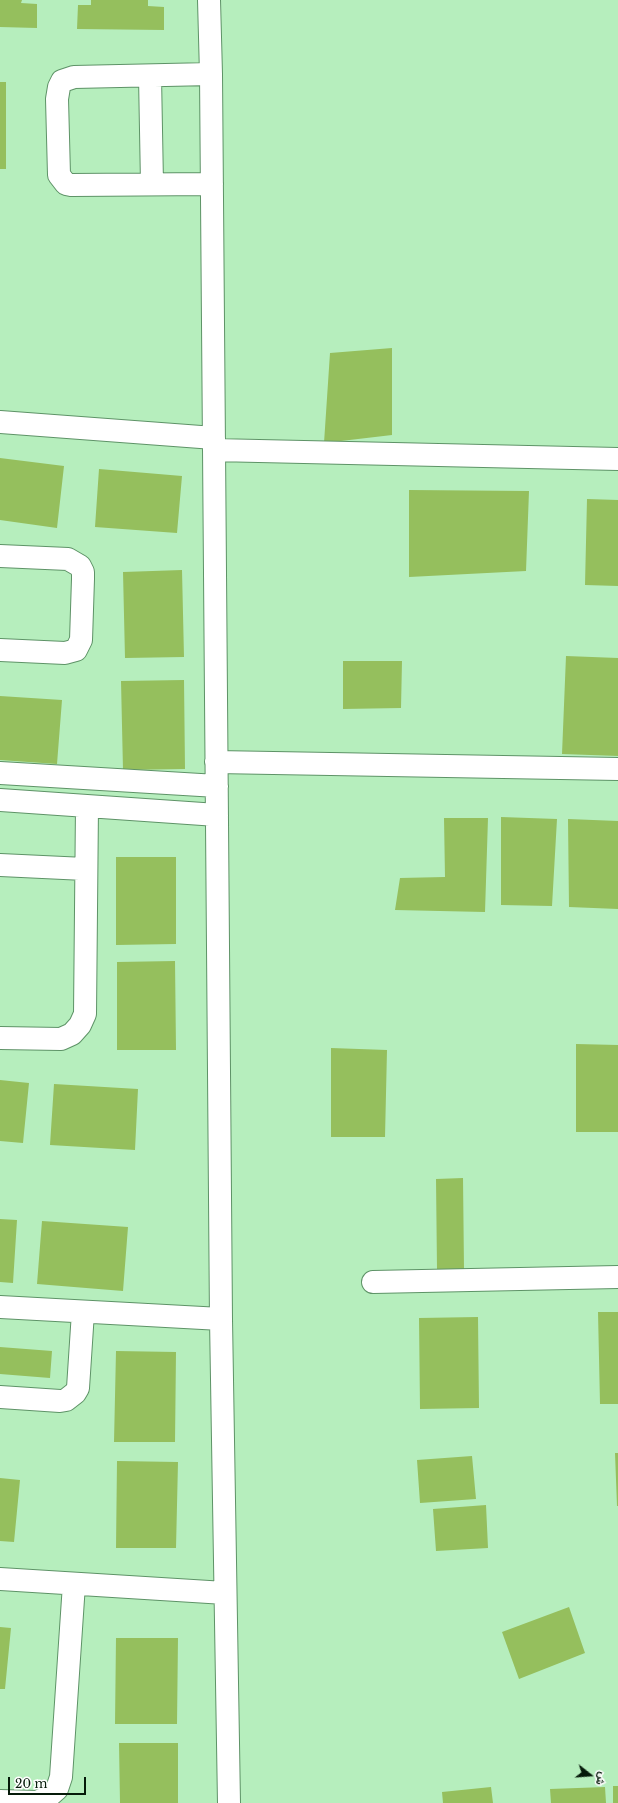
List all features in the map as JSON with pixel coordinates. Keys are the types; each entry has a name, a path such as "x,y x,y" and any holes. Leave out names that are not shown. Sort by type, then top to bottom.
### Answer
{"street":[{"path":"209,0 211,74 221,1319 229,1803"},
{"path":"211,74 68,78 62,81 57,98 59,175 66,184 212,184"},
{"path":"150,76 152,184"},
{"path":"0,422 214,444 618,459"},
{"path":"0,556 68,559 80,566 83,572 83,579 81,640 76,650 65,653 0,650"},
{"path":"216,762 618,769"},
{"path":"0,773 216,786"},
{"path":"0,800 217,815"},
{"path":"0,1038 61,1039 72,1034 80,1025 85,1014 85,870 87,806"},
{"path":"0,865 85,870"},
{"path":"373,1282 618,1277"},
{"path":"0,1307 221,1319"},
{"path":"0,1397 60,1401 66,1400 75,1393 78,1388 83,1312"},
{"path":"0,1579 225,1593"},
{"path":"0,1801 37,1802 48,1797 57,1789 61,1777 74,1584"}],"building":[{"path":"0,0 22,0 21,3 37,4 37,28 0,27"},
{"path":"91,0 148,0 148,6 164,7 164,30 77,29 78,5 91,5"},
{"path":"0,82 6,82 6,169 0,169"},
{"path":"392,348 392,435 324,443 330,353"},
{"path":"0,458 64,466 57,528 0,520"},
{"path":"99,469 182,476 177,533 95,527"},
{"path":"409,490 529,491 526,571 409,577"},
{"path":"587,499 618,500 618,586 585,585"},
{"path":"182,570 184,657 125,658 123,572"},
{"path":"566,656 618,658 618,756 562,754"},
{"path":"343,661 402,661 401,708 343,709"},
{"path":"184,680 185,769 123,770 121,681"},
{"path":"0,696 62,700 57,764 0,760"},
{"path":"501,817 557,819 552,906 501,905"},
{"path":"444,818 488,818 485,912 395,910 400,878 445,877"},
{"path":"568,819 618,821 618,909 569,907"},
{"path":"116,857 176,857 176,944 116,945"},
{"path":"175,961 176,1050 117,1050 117,962"},
{"path":"576,1044 618,1045 618,1132 576,1132"},
{"path":"331,1048 387,1050 385,1137 331,1137"},
{"path":"0,1080 29,1083 23,1143 0,1141"},
{"path":"54,1084 138,1089 135,1150 50,1145"},
{"path":"463,1178 464,1269 437,1269 436,1179"},
{"path":"0,1219 17,1220 13,1283 0,1282"},
{"path":"42,1221 128,1227 123,1291 37,1284"},
{"path":"598,1312 618,1312 618,1404 600,1404"},
{"path":"478,1317 479,1408 420,1409 419,1318"},
{"path":"0,1347 52,1351 50,1378 0,1374"},
{"path":"116,1351 176,1352 175,1442 114,1442"},
{"path":"615,1453 618,1453 618,1506 617,1506"},
{"path":"472,1456 476,1499 420,1503 417,1460"},
{"path":"117,1461 178,1462 176,1548 116,1548"},
{"path":"0,1478 20,1480 14,1542 0,1541"},
{"path":"486,1505 488,1548 436,1551 433,1509"},
{"path":"569,1607 585,1653 519,1679 502,1632"},
{"path":"0,1627 11,1628 5,1689 0,1689"},
{"path":"116,1638 178,1638 177,1724 115,1724"},
{"path":"119,1743 178,1743 178,1803 120,1803"},
{"path":"613,1786 618,1786 618,1803 613,1803"},
{"path":"491,1787 493,1803 443,1803 442,1792"},
{"path":"605,1787 606,1803 551,1803 550,1789"}]}
